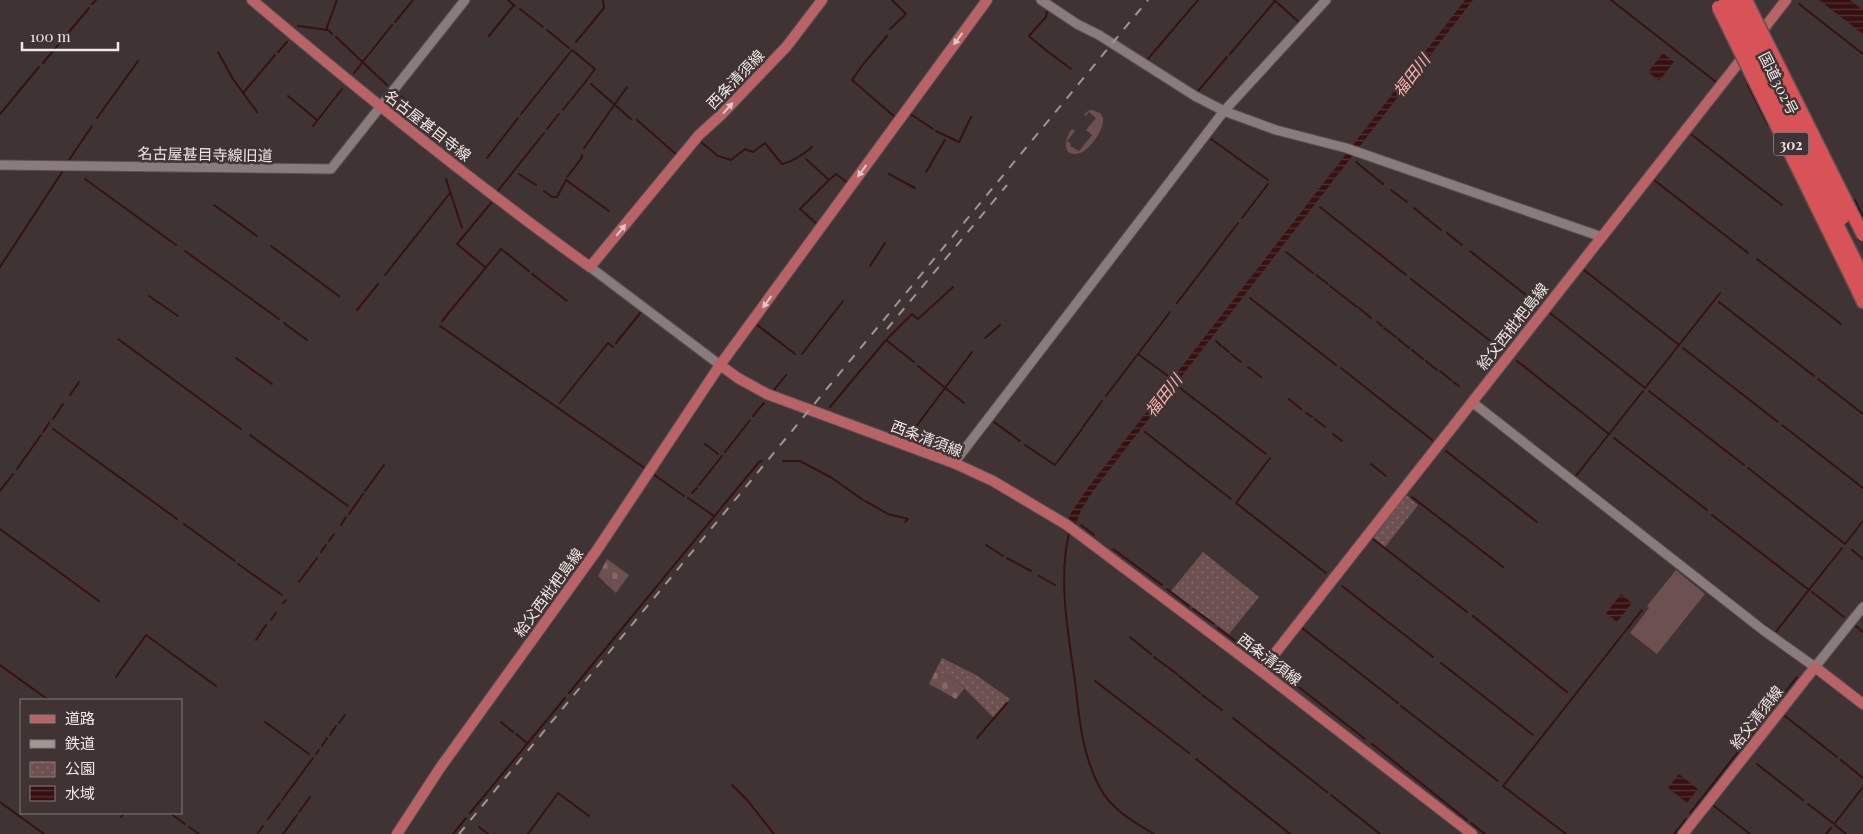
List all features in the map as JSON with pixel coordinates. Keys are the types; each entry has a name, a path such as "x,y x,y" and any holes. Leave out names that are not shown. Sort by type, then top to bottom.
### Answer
{"highway":[{"path":"1715,0 1860,282"},
{"name":"国道302号","path":"1719,0 1860,282"},
{"path":"1724,0 1860,282 1863,302"},
{"path":"1736,0 1863,257"},
{"path":"1746,0 1863,235"}],"main road":[{"name":"名古屋甚目寺線","path":"252,0 380,107 523,218 590,267"},
{"name":"西条清須線","path":"590,267 700,136 787,46 822,0"},
{"path":"720,366 987,0"},
{"name":"給父西枇杷島線","path":"1261,671 1786,0"},
{"name":"西条清須線","path":"720,366 767,394 954,463 993,481 1070,528 1261,671 1472,834"},
{"name":"給父西枇杷島線","path":"397,834 444,762 597,550 720,366"},
{"path":"1815,667 1863,704"},
{"name":"給父清須線","path":"1682,834 1815,667"}],"street":[{"path":"380,107 465,0"},
{"path":"1041,0 1195,96 1224,111 1276,130 1346,148 1602,237"},
{"path":"954,463 1224,111 1326,0"},
{"name":"名古屋甚目寺線旧道","path":"0,165 331,169 380,107"},
{"path":"590,267 720,366"},
{"path":"1472,402 1763,630 1815,667 1863,607"}],"green space":[{"path":"1092,110 1100,113 1103,118 1099,133 1084,151 1074,154 1070,153 1067,150 1066,142 1072,129 1075,131 1067,141 1071,144 1070,146 1079,151 1092,135 1086,130 1096,118 1089,112 1086,116 1084,115"},
{"path":"1406,495 1418,505 1385,547 1373,538"},
{"path":"1203,552 1259,597 1229,634 1171,591"},
{"path":"607,559 629,575 616,593 598,576"},
{"path":"1676,570 1705,594 1657,654 1630,633 1649,608 1647,606"},
{"path":"942,658 976,675 1010,699 994,718 958,682 936,670"},
{"path":"936,670 958,682 964,689 956,699 929,684"}],"water":[{"path":"1465,0 1473,0 1093,491 1081,510 1074,529 1067,523 1071,513 1087,489"},
{"path":"1819,0 1850,0 1863,10 1863,34"},
{"path":"1663,53 1674,62 1659,81 1648,72"},
{"path":"1621,594 1632,603 1617,622 1606,613"},
{"path":"1679,774 1698,789 1687,803 1668,788"}],"waterway":[{"path":"92,4 96,0"},
{"path":"326,30 337,0"},
{"path":"395,22 413,0"},
{"path":"508,0 515,6"},
{"path":"576,42 604,8 603,0"},
{"path":"890,29 906,14 892,0"},
{"path":"1147,60 1198,0"},
{"path":"1274,0 1300,23"},
{"path":"1611,0 1716,82"},
{"path":"1230,54 1275,1"},
{"path":"1799,4 1863,54"},
{"path":"489,36 514,5"},
{"path":"43,63 89,8"},
{"path":"520,9 543,27"},
{"path":"1047,12 1046,17 1029,36 1071,69"},
{"path":"354,73 392,25"},
{"path":"298,26 328,30 332,34"},
{"path":"547,30 569,48"},
{"path":"887,36 852,80 896,118"},
{"path":"336,37 387,85"},
{"path":"278,52 287,42"},
{"path":"521,114 572,50 595,69 583,85"},
{"path":"218,52 233,79 257,112"},
{"path":"243,93 275,55"},
{"path":"1198,91 1227,57"},
{"path":"97,118 138,61"},
{"path":"0,114 39,67"},
{"path":"591,84 631,119"},
{"path":"1748,85 1768,125"},
{"path":"571,100 582,86"},
{"path":"584,148 627,87"},
{"path":"313,126 342,89"},
{"path":"398,94 454,138"},
{"path":"288,96 317,120"},
{"path":"563,110 569,102"},
{"path":"909,113 933,129"},
{"path":"547,129 559,114"},
{"path":"936,131 959,142 971,117"},
{"path":"487,158 518,118"},
{"path":"637,120 678,156"},
{"path":"69,160 92,126"},
{"path":"497,192 544,133"},
{"path":"1692,135 1782,205"},
{"path":"1211,139 1268,180"},
{"path":"926,172 945,140"},
{"path":"455,145 457,141"},
{"path":"701,142 718,156 731,160 745,149 753,152 765,143 782,164 798,157 812,147"},
{"path":"1777,143 1788,162"},
{"path":"450,152 453,148"},
{"path":"567,177 582,155"},
{"path":"806,159 829,180 836,174 849,184"},
{"path":"1356,162 1383,184"},
{"path":"0,267 62,172"},
{"path":"519,174 536,185"},
{"path":"889,174 915,188"},
{"path":"85,179 176,245"},
{"path":"446,179 462,228"},
{"path":"566,180 609,211"},
{"path":"544,191 552,197 557,197 566,180"},
{"path":"818,225 800,209 829,180"},
{"path":"1654,180 1748,253"},
{"path":"1242,218 1268,184"},
{"path":"1391,190 1407,202"},
{"path":"385,275 450,193"},
{"path":"1855,200 1863,217"},
{"path":"485,267 457,244 491,203"},
{"path":"214,205 257,236"},
{"path":"1320,207 1406,275"},
{"path":"1414,208 1441,230"},
{"path":"1177,303 1238,223"},
{"path":"1447,233 1462,245"},
{"path":"870,266 885,243"},
{"path":"271,246 339,296"},
{"path":"442,321 501,249 529,271"},
{"path":"185,251 279,319"},
{"path":"1470,251 1540,306"},
{"path":"1286,252 1313,273"},
{"path":"1757,259 1841,324"},
{"path":"1584,270 1679,345"},
{"path":"532,274 567,301"},
{"path":"1316,275 1328,284"},
{"path":"1411,279 1502,350"},
{"path":"357,310 378,284"},
{"path":"1330,286 1357,307"},
{"path":"887,339 912,314 918,319 953,287"},
{"path":"1550,313 1645,388 1720,293"},
{"path":"149,296 178,316"},
{"path":"1250,298 1336,365"},
{"path":"802,354 843,301"},
{"path":"1719,302 1814,376"},
{"path":"1359,308 1371,318"},
{"path":"616,343 641,312"},
{"path":"1168,376 1138,354 1170,312"},
{"path":"1377,322 1382,326"},
{"path":"284,323 307,340"},
{"path":"756,324 795,354"},
{"path":"985,338 1000,325"},
{"path":"440,326 646,469"},
{"path":"1384,328 1396,337"},
{"path":"118,339 241,429"},
{"path":"1398,339 1409,348"},
{"path":"830,407 886,340 914,362"},
{"path":"1216,341 1221,346"},
{"path":"560,403 608,343 613,347"},
{"path":"1223,347 1229,352"},
{"path":"1683,348 1778,422"},
{"path":"1412,350 1423,359"},
{"path":"906,440 972,352"},
{"path":"1106,396 1138,354"},
{"path":"1231,354 1241,362"},
{"path":"236,358 272,384"},
{"path":"1426,361 1437,370"},
{"path":"1517,361 1609,434"},
{"path":"918,366 964,403"},
{"path":"1248,367 1261,377"},
{"path":"1341,368 1432,440"},
{"path":"1440,371 1451,380"},
{"path":"774,390 786,375"},
{"path":"1818,379 1863,414"},
{"path":"70,395 79,382"},
{"path":"1453,382 1459,386"},
{"path":"1180,388 1266,454"},
{"path":"1533,444 1575,477 1643,391"},
{"path":"1649,391 1744,465"},
{"path":"1289,399 1301,409"},
{"path":"1083,427 1102,401"},
{"path":"753,416 764,403"},
{"path":"53,419 63,404"},
{"path":"1306,413 1312,417"},
{"path":"1315,419 1325,427"},
{"path":"725,452 750,420"},
{"path":"994,422 1020,441"},
{"path":"43,432 49,423"},
{"path":"1782,425 1863,488"},
{"path":"53,429 177,519"},
{"path":"1025,445 1055,465 1082,429"},
{"path":"1145,432 1231,499"},
{"path":"1333,434 1342,441"},
{"path":"17,469 41,435"},
{"path":"250,435 348,506"},
{"path":"1614,438 1707,510"},
{"path":"705,444 718,454"},
{"path":"1446,451 1537,522"},
{"path":"699,485 722,456"},
{"path":"1270,458 1236,503 1326,573"},
{"path":"569,693 759,462 762,461"},
{"path":"783,461 800,461 832,478 863,500"},
{"path":"1371,464 1386,476"},
{"path":"365,491 384,465"},
{"path":"1748,468 1845,544 1863,521"},
{"path":"0,491 13,474"},
{"path":"653,474 684,496"},
{"path":"1579,480 1624,515"},
{"path":"692,493 697,488"},
{"path":"349,514 363,494"},
{"path":"1412,497 1503,567"},
{"path":"688,498 714,516"},
{"path":"865,501 888,514 908,519 905,522"},
{"path":"1712,515 1809,590"},
{"path":"341,525 346,517"},
{"path":"184,524 235,561"},
{"path":"1081,525 1094,535"},
{"path":"0,529 99,601"},
{"name":"福田川","path":"1069,533 1064,569 1065,607 1085,749 1094,775 1105,796 1124,815 1154,834"},
{"path":"329,541 334,534"},
{"path":"1373,539 1467,612"},
{"path":"321,552 326,545"},
{"path":"986,545 1003,556"},
{"path":"1748,613 1775,633 1842,548"},
{"path":"1113,549 1162,585"},
{"path":"1852,550 1863,559"},
{"path":"299,582 317,558"},
{"path":"1007,558 1031,571"},
{"path":"238,564 282,595"},
{"path":"1039,576 1055,585"},
{"path":"1342,586 1433,657"},
{"path":"1167,589 1189,606"},
{"path":"1812,592 1844,617"},
{"path":"1727,596 1739,606"},
{"path":"283,603 286,600"},
{"path":"1193,609 1214,624"},
{"path":"1566,834 1503,786 1642,610"},
{"path":"271,620 276,613"},
{"path":"1473,616 1567,692"},
{"path":"256,640 266,625"},
{"path":"1856,626 1863,632"},
{"path":"1218,628 1238,643"},
{"path":"1302,628 1398,703"},
{"path":"116,677 146,635 216,686"},
{"path":"1130,637 1151,654"},
{"path":"1242,646 1255,655"},
{"path":"1154,657 1177,674"},
{"path":"1441,663 1533,735"},
{"path":"0,665 47,699"},
{"path":"1282,674 1365,739"},
{"path":"1179,676 1200,693"},
{"path":"1690,813 1797,677"},
{"path":"1095,681 1189,753"},
{"path":"1202,695 1222,710"},
{"path":"470,813 565,698"},
{"path":"977,738 1007,703"},
{"path":"1401,706 1498,781"},
{"path":"339,723 345,715"},
{"path":"1785,716 1837,757"},
{"path":"1233,718 1327,792"},
{"path":"265,722 309,754"},
{"path":"501,722 513,732"},
{"path":"330,735 336,726"},
{"path":"516,734 527,743"},
{"path":"322,746 327,738"},
{"path":"1372,744 1467,820"},
{"path":"316,754 319,750"},
{"path":"282,800 313,758"},
{"path":"1196,759 1290,834"},
{"path":"1841,760 1863,778"},
{"path":"1757,764 1803,800"},
{"path":"732,785 748,801 774,834"},
{"path":"1835,823 1863,787"},
{"path":"528,834 558,793 589,816"},
{"path":"1331,795 1380,834"},
{"path":"299,812 310,797"},
{"path":"0,802 44,834"},
{"path":"268,819 280,803"},
{"path":"1808,804 1833,823"},
{"path":"1714,806 1750,834"},
{"path":"171,814 185,824"},
{"path":"283,834 297,815"},
{"path":"453,834 466,818"},
{"path":"1674,834 1686,819"},
{"path":"1471,823 1485,834"},
{"path":"1835,825 1846,834"},
{"path":"258,833 263,826"},
{"path":"189,827 199,834"},
{"path":"479,827 488,834"},
{"path":"1826,834 1831,828"}],"railway":[{"path":"459,834 1148,0"},
{"path":"887,329 1007,185"}]}
